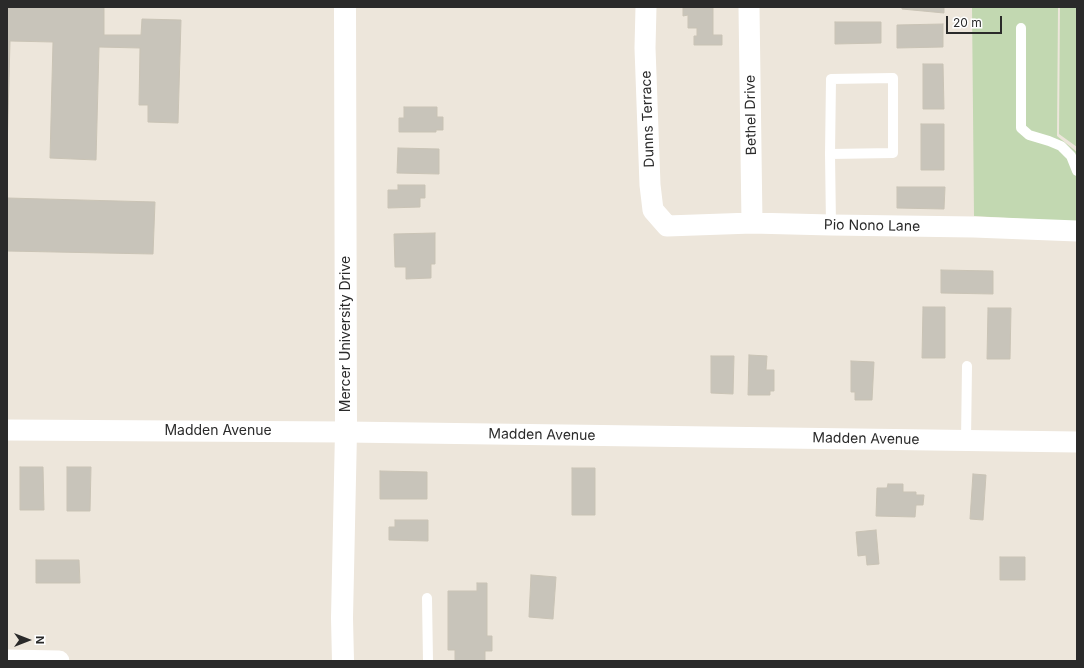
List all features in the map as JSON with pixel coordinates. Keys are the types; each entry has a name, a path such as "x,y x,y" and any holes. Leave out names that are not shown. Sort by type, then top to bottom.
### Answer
{"main road":[{"name":"Mercer University Drive","path":"343,661 342,618 346,432 345,7"}],"street":[{"name":"Dunns Terrace","path":"646,7 645,48 650,185 653,210 667,226"},
{"name":"Bethel Drive","path":"749,7 752,223"},
{"name":"Pio Nono Lane","path":"667,226 752,223 974,227 1077,231"},
{"name":"Madden Avenue","path":"7,430 346,432 1077,442"},
{"path":"7,660 58,661"}],"lane":[{"path":"1021,28 1022,128 1029,135 1061,146 1071,156 1077,171"},
{"path":"830,154 893,153 893,78 831,79 830,154 831,225"},
{"path":"966,441 967,366"},
{"path":"427,598 428,661"}],"green space":[{"path":"972,7 1058,7 1057,136 1077,152 1077,222 974,216"},
{"path":"1060,7 1077,7 1077,147 1059,134"}],"building":[{"path":"7,7 104,7 104,35 141,35 142,19 181,20 178,123 148,122 148,105 139,105 140,48 99,47 96,160 50,158 53,42 10,41 7,152"},
{"path":"683,7 713,7 713,35 722,35 722,45 694,45 694,36 697,36 697,28 688,28 688,15 683,16"},
{"path":"902,7 944,7 944,13 902,9"},
{"path":"835,22 881,22 881,43 835,44"},
{"path":"943,24 943,47 897,48 897,25"},
{"path":"923,64 943,64 944,109 923,109"},
{"path":"404,107 437,107 437,117 443,117 443,130 436,130 436,132 399,132 399,118 404,118"},
{"path":"921,124 944,124 944,170 921,170"},
{"path":"398,148 439,149 439,174 397,173"},
{"path":"398,185 425,185 425,198 420,198 420,207 388,208 388,190 398,190"},
{"path":"897,187 945,187 944,209 897,208"},
{"path":"7,198 155,202 153,254 7,251"},
{"path":"435,233 435,264 431,264 431,278 406,279 406,267 395,267 394,234"},
{"path":"941,270 993,271 993,294 941,293"},
{"path":"923,307 945,307 945,358 922,358"},
{"path":"988,308 1011,308 1010,359 987,359"},
{"path":"749,355 767,356 766,370 774,370 774,391 770,391 770,395 748,395"},
{"path":"711,356 734,356 733,394 711,393"},
{"path":"851,361 874,362 872,400 855,400 855,392 851,392"},
{"path":"20,467 43,467 44,510 20,510"},
{"path":"67,467 91,467 90,511 67,511"},
{"path":"572,468 595,468 595,515 572,515"},
{"path":"380,471 427,472 427,499 380,499"},
{"path":"973,474 986,475 983,520 970,519"},
{"path":"888,484 903,484 903,492 916,492 916,495 924,495 923,505 916,505 915,517 876,516 877,488 887,488"},
{"path":"395,520 428,520 428,541 389,540 389,527 395,527"},
{"path":"876,530 879,564 867,565 866,555 858,556 856,532"},
{"path":"1000,557 1025,557 1025,580 1000,580"},
{"path":"36,560 79,560 80,583 36,583"},
{"path":"531,575 556,577 553,619 529,617"},
{"path":"477,583 487,583 487,636 492,636 492,651 485,651 485,661 455,661 455,650 448,650 448,591 477,591"}]}
